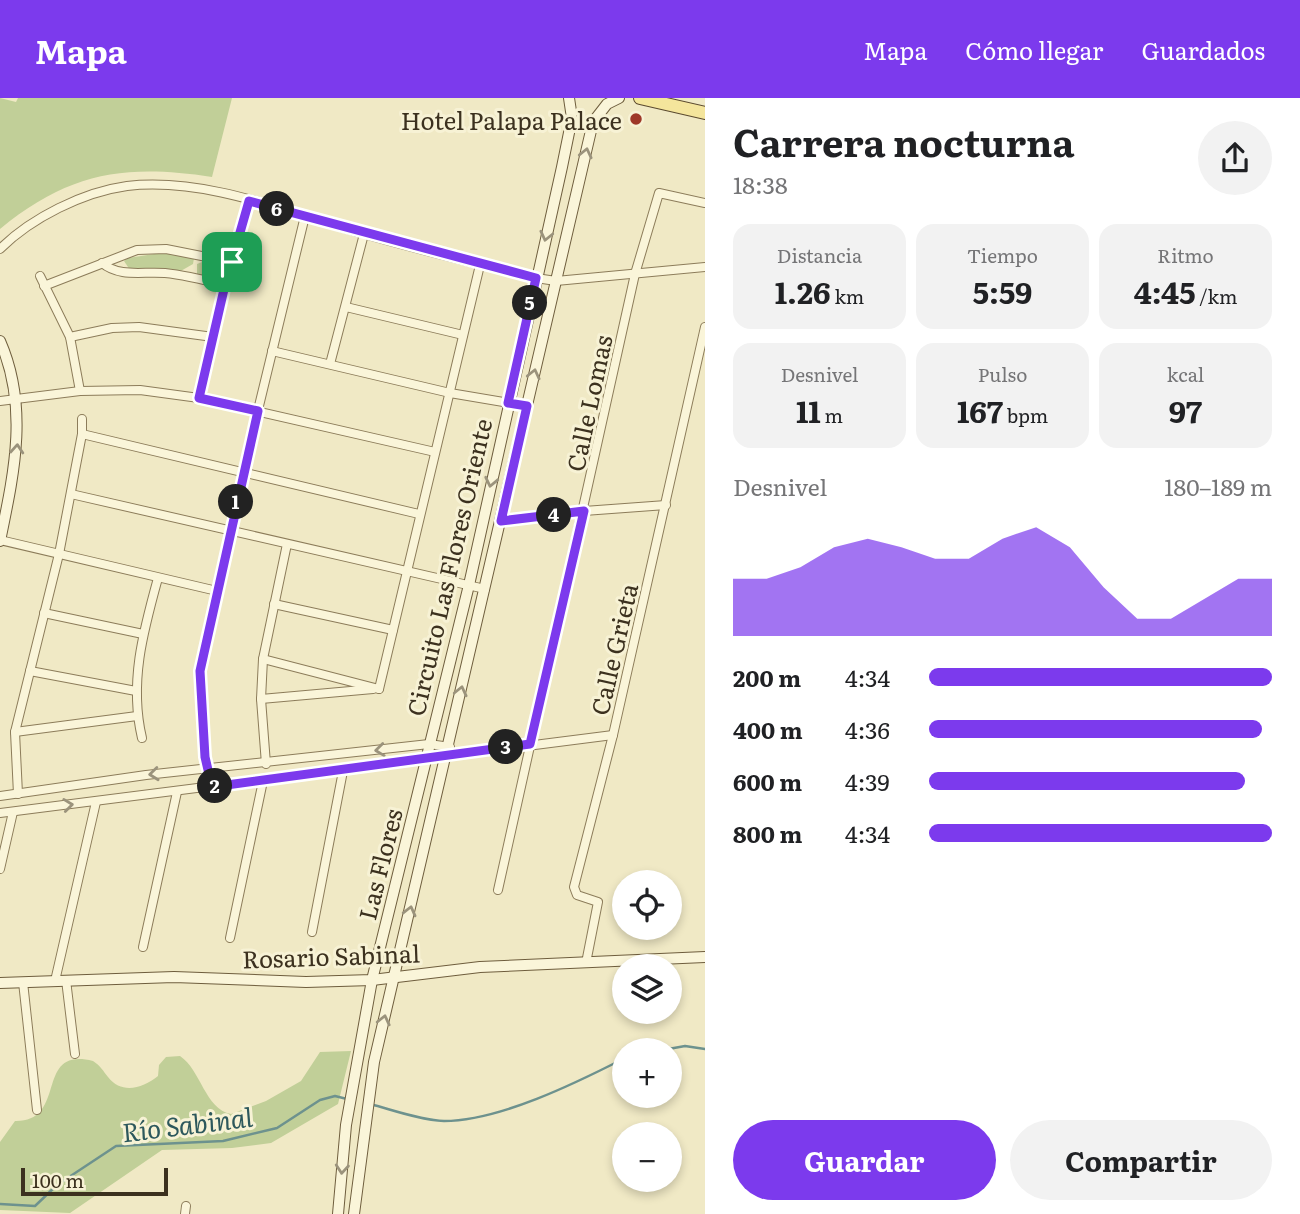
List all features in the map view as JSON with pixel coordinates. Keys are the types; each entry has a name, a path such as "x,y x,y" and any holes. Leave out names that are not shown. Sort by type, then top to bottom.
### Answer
{"main road":[{"name":"Circuito Las Flores Oriente","path":"426,759 468,586 572,118 569,98"},
{"path":"354,1214 363,1126 374,1062 593,122 607,104 619,98"},
{"path":"640,98 705,113"},
{"path":"0,341 10,366 16,399 16,468 0,540"},
{"name":"Las Flores","path":"338,1214 355,1062 372,980 426,759"},
{"name":"Rosario Sabinal","path":"0,983 174,977 306,982 372,980 480,967 705,957"}],"street":[{"path":"0,249 12,237 70,204 127,186 200,189 480,265 556,281 705,267"},
{"name":"Calle Lomas","path":"498,890 635,274 659,193 705,203"},
{"path":"199,398 225,285 249,201"},
{"path":"212,787 205,757 200,671 243,472 305,216"},
{"path":"330,364 364,234"},
{"path":"44,286 137,250 166,249 232,262"},
{"path":"102,263 111,271 122,273 166,274 225,285"},
{"path":"379,689 480,265"},
{"path":"40,276 70,337 80,391"},
{"path":"346,307 463,335"},
{"path":"70,337 126,327 213,337"},
{"name":"Calle Grieta","path":"586,963 598,902 577,895 574,887 613,735 705,327"},
{"path":"272,351 450,393 527,406"},
{"path":"0,401 80,391 140,390 199,398 435,452"},
{"path":"18,794 15,732 59,554 82,434 82,419"},
{"path":"82,434 419,514"},
{"path":"71,494 485,589"},
{"path":"501,521 666,505"},
{"path":"0,540 217,591"},
{"path":"266,764 261,699 263,659 287,544"},
{"path":"142,738 137,716 136,691 143,634 158,578"},
{"path":"274,604 393,630"},
{"path":"44,613 143,634"},
{"path":"263,659 379,689"},
{"path":"30,671 136,691"},
{"path":"261,699 379,689"},
{"path":"15,732 137,716"},
{"path":"0,813 343,771 426,759 447,752 613,735"},
{"path":"0,796 429,744 447,752"},
{"path":"312,932 343,771"},
{"path":"230,938 263,781"},
{"path":"143,947 177,792"},
{"path":"75,1054 61,980 96,802"},
{"path":"0,869 13,812"},
{"path":"23,982 37,1110"}],"green space":[{"path":"0,98 16,102 18,98 232,98 212,177 152,172 100,177 50,195 0,229"},
{"path":"167,252 194,258 193,264 179,272 130,270 124,261 128,258"},
{"path":"207,260 217,264 220,274 197,276 197,264"},
{"path":"351,1051 338,1104 271,1143 232,1148 162,1150 70,1213 0,1210 0,1142 15,1121 31,1118 42,1110 56,1074 63,1064 75,1059 93,1061 114,1083 133,1088 158,1076 159,1065 166,1057 180,1056 193,1070 215,1105 231,1114 266,1101 301,1081 320,1052"}],"waterway":[{"name":"Río Sabinal","path":"682,1047 705,1049"},
{"name":"Río Sabinal","path":"370,1104 426,1119 466,1119 513,1108 612,1064"},
{"name":"Río Sabinal","path":"0,1204 35,1206 57,1185 116,1146 223,1141 277,1128 320,1100 335,1096 347,1099"}],"place":[{"name":"Hotel Palapa Palace","path":"636,119"}],"route":[{"path":"249,201 536,278 508,403 527,406 501,521 584,511 530,744 459,752 445,758 212,787 205,757 200,671 258,411 199,398 232,262 249,201"}]}
